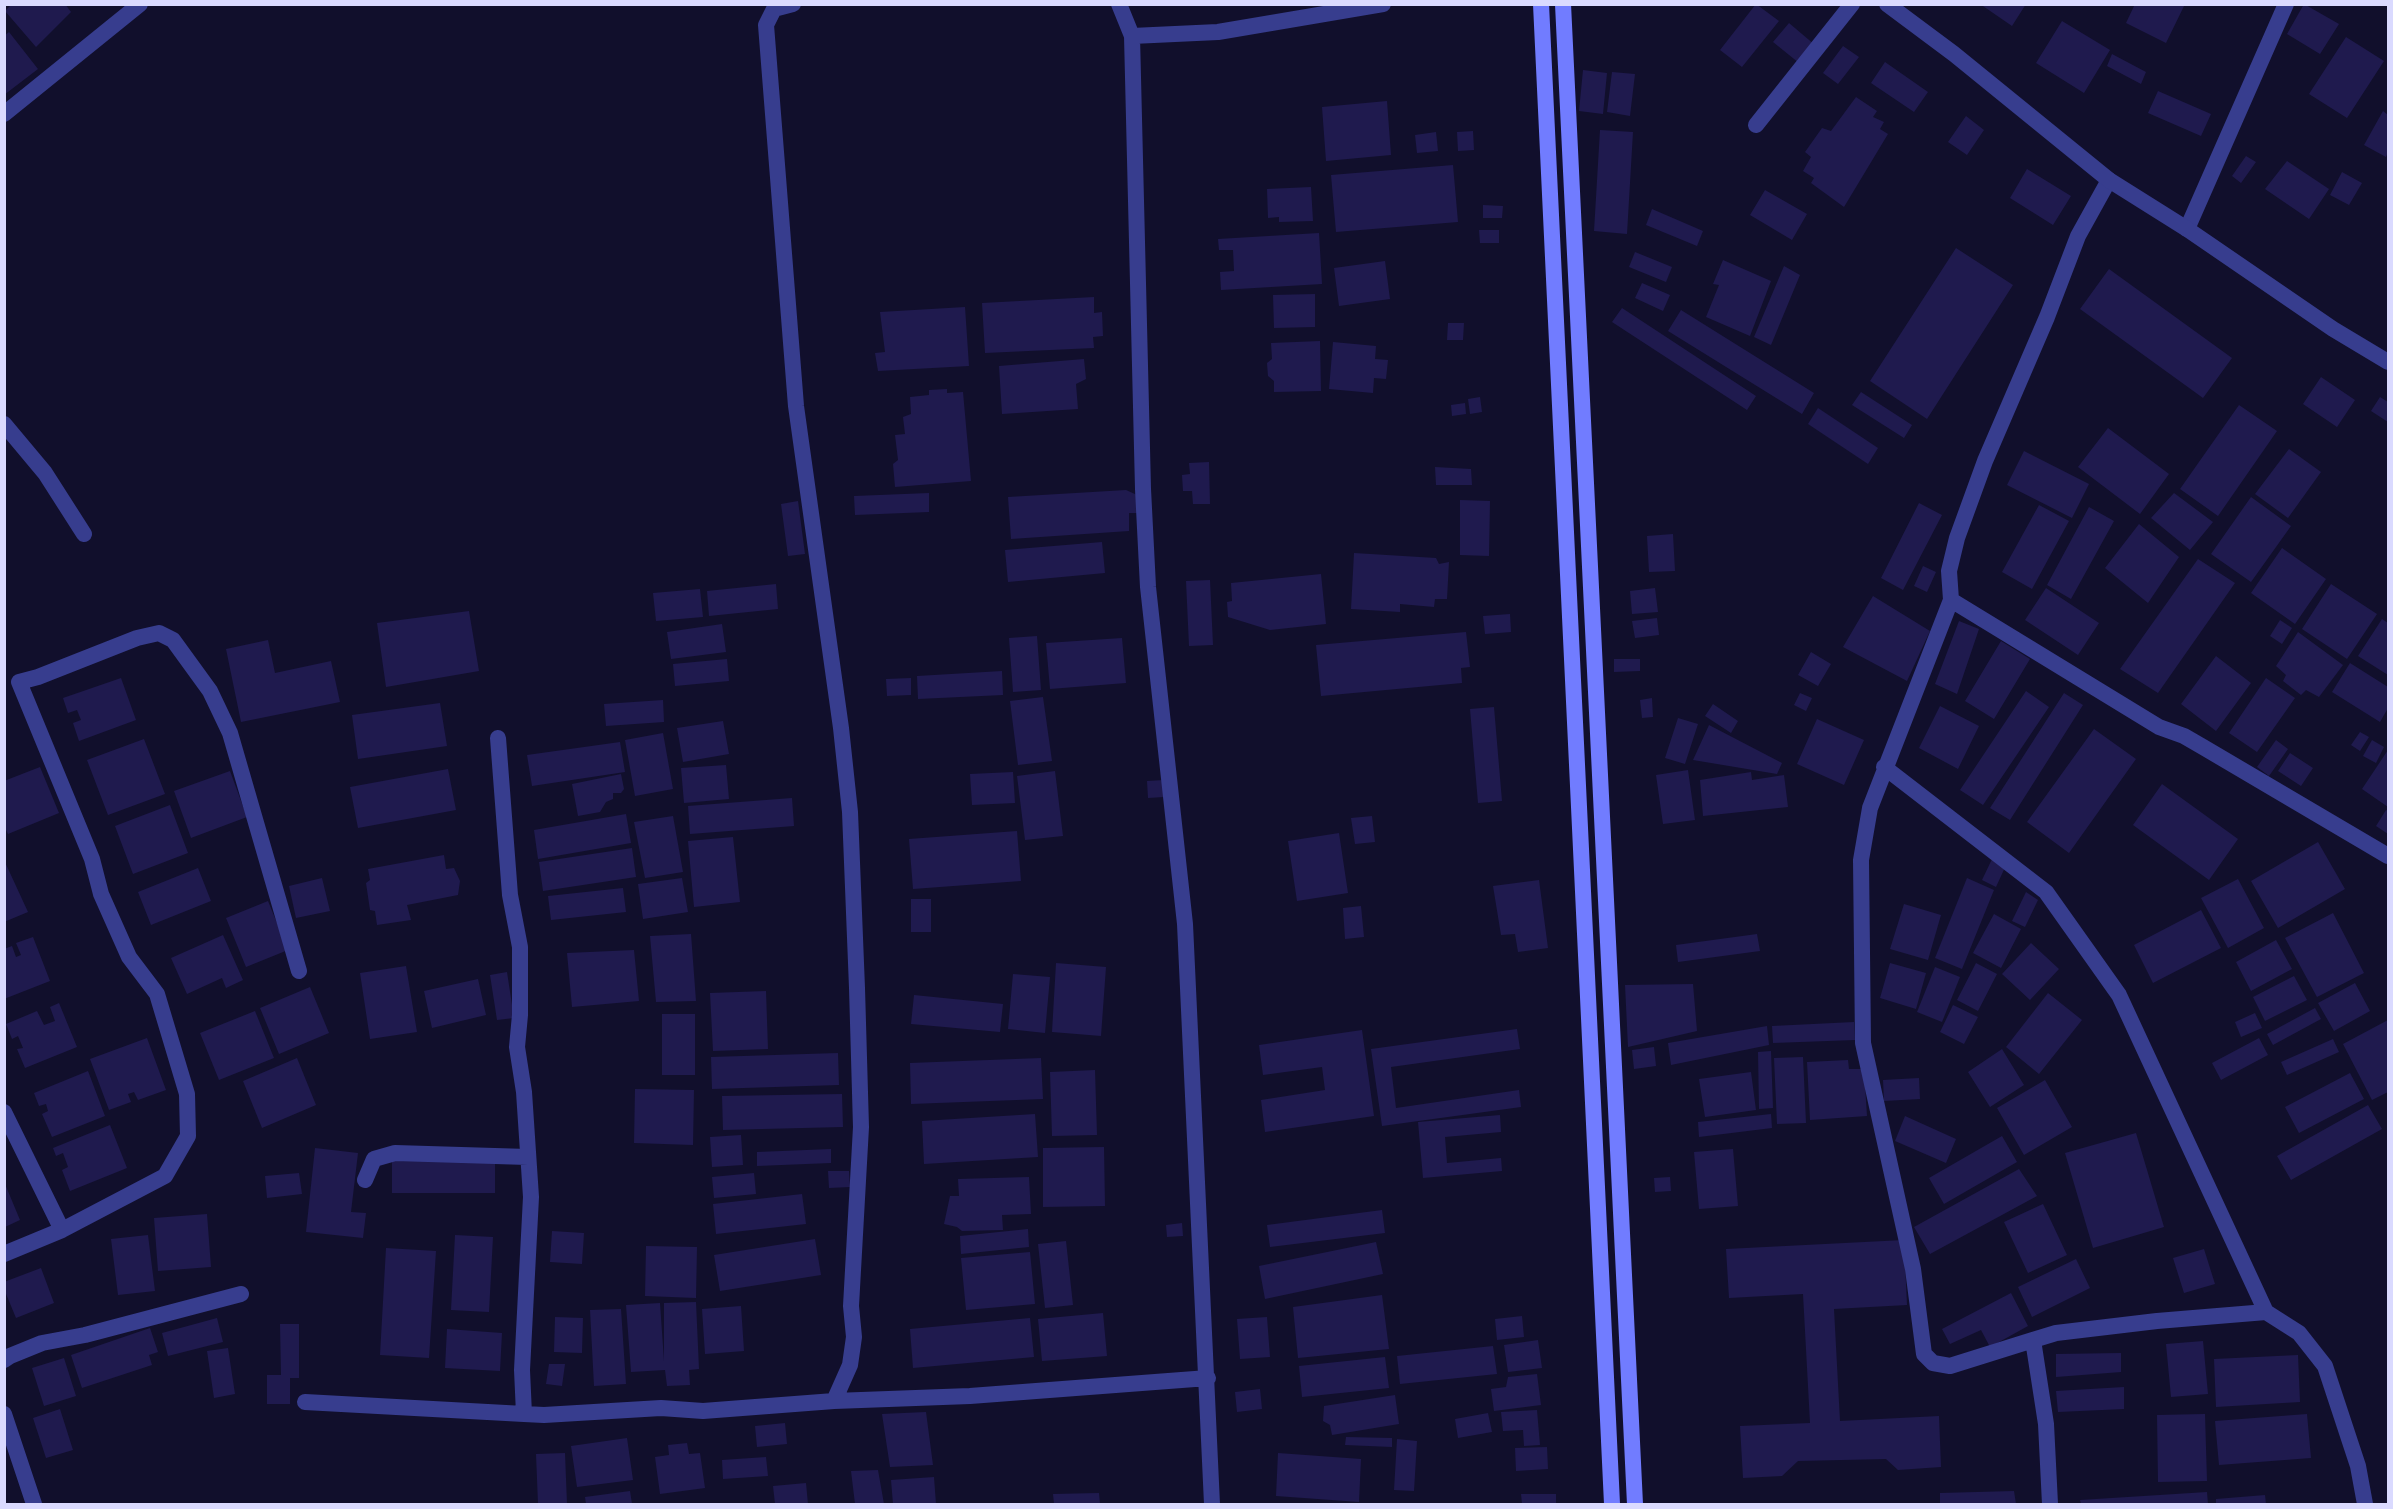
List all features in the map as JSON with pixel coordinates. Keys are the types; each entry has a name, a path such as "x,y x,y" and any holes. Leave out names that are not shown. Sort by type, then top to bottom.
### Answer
{"main road":[{"path":"1540,4 1612,1504"},
{"path":"1563,4 1635,1504"},
{"path":"1582,885 1605,884"}],"street":[{"path":"4,114 140,4"},
{"path":"793,4 774,9 766,25 796,406 842,728 850,812 858,1023 861,1127 851,1306 854,1337 850,1365 834,1401"},
{"path":"1119,4 1132,36 1143,489 1148,587 1185,924 1208,1378 1212,1504"},
{"path":"1132,36 1218,32 1383,4"},
{"path":"1756,125 1852,4"},
{"path":"1887,4 1954,54 2109,180 2187,229 2333,329 2388,362"},
{"path":"2187,229 2286,4"},
{"path":"2109,180 2078,236 2047,317 1985,461 1957,538 1949,571 1951,600 1884,767 1870,808 1861,860 1863,1043 1913,1269 1924,1354 1933,1363 1950,1366 2055,1333 2266,1312"},
{"path":"4,424 45,473 84,534"},
{"path":"1951,600 2159,727 2184,736 2204,747 2388,856"},
{"path":"4,1254 62,1230 165,1176 188,1136 187,1094 157,994 129,957 101,894 92,859 19,682 38,677 137,638 159,633 173,640 210,691 230,733 299,971"},
{"path":"498,738 510,895 520,947 520,1016 517,1047 524,1092 531,1197 522,1370 524,1414"},
{"path":"1884,767 2046,892 2112,986 2142,1045 2266,1312 2299,1333 2325,1366 2358,1466 2365,1504"},
{"path":"4,1112 62,1230"},
{"path":"365,1180 374,1159 395,1153 528,1157"},
{"path":"4,1360 42,1342 85,1335 241,1294"},
{"path":"2033,1340 2046,1424 2050,1504"},
{"path":"305,1402 544,1415 661,1408 703,1411 834,1401 970,1396 1208,1378"},
{"path":"4,1414 34,1504"}],"building":[{"path":"12,4 65,4 71,12 36,47 5,11"},
{"path":"1756,4 1779,21 1742,67 1720,50"},
{"path":"1980,4 2026,4 2012,26"},
{"path":"2135,4 2185,4 2166,43 2126,23"},
{"path":"2304,4 2339,24 2320,54 2287,34"},
{"path":"2062,21 2110,50 2084,93 2036,63"},
{"path":"1789,23 1815,45 1799,63 1773,42"},
{"path":"9,32 38,69 4,95 4,36"},
{"path":"2346,37 2384,61 2347,118 2309,94"},
{"path":"1843,46 1859,57 1838,84 1823,73"},
{"path":"2112,54 2146,72 2141,84 2107,66"},
{"path":"1885,62 1928,92 1914,112 1871,83"},
{"path":"1583,70 1607,73 1603,114 1579,111"},
{"path":"1612,72 1635,74 1630,116 1607,112"},
{"path":"2158,91 2211,114 2201,136 2148,113"},
{"path":"1856,97 1877,111 1873,117 1884,122 1880,129 1888,134 1844,207 1811,183 1814,178 1803,171 1811,157 1805,152 1822,128 1831,131"},
{"path":"1387,101 1391,155 1326,161 1322,107"},
{"path":"2383,111 2388,115 2386,157 2364,145"},
{"path":"1966,116 1984,130 1967,155 1948,142"},
{"path":"1600,130 1633,132 1627,234 1594,231"},
{"path":"1473,131 1474,150 1458,151 1457,132"},
{"path":"1436,132 1438,151 1417,153 1415,135"},
{"path":"2246,156 2256,162 2241,183 2232,176"},
{"path":"2287,161 2329,189 2309,219 2265,189"},
{"path":"1453,165 1458,222 1336,232 1331,175"},
{"path":"2027,169 2071,196 2053,225 2010,198"},
{"path":"2342,172 2362,183 2349,205 2330,195"},
{"path":"1311,187 1313,221 1279,222 1279,217 1268,218 1267,189"},
{"path":"1765,190 1807,214 1792,240 1750,215"},
{"path":"1483,205 1503,206 1502,218 1483,218"},
{"path":"1652,209 1703,231 1697,246 1646,225"},
{"path":"1479,230 1499,230 1499,243 1480,243"},
{"path":"1319,233 1322,284 1221,290 1220,272 1234,271 1233,250 1219,250 1218,239"},
{"path":"1956,248 2013,285 1927,419 1870,381"},
{"path":"1635,252 1672,267 1666,282 1629,267"},
{"path":"1723,260 1771,281 1750,336 1706,317 1719,285 1713,284"},
{"path":"1385,261 1390,299 1339,306 1334,268"},
{"path":"1784,266 1800,275 1771,345 1754,337"},
{"path":"2109,269 2232,358 2203,398 2080,309"},
{"path":"1642,283 1670,295 1663,311 1635,298"},
{"path":"1315,294 1315,327 1274,328 1273,295"},
{"path":"1094,297 1094,313 1102,312 1103,336 1093,337 1094,348 985,353 982,303"},
{"path":"965,307 969,366 878,371 875,353 885,352 880,312"},
{"path":"1622,308 1756,396 1747,410 1612,322"},
{"path":"1681,310 1814,393 1802,414 1668,331"},
{"path":"1448,323 1464,323 1463,340 1447,340"},
{"path":"1320,341 1321,391 1274,392 1274,381 1268,376 1267,363 1272,359 1271,343"},
{"path":"1333,342 1376,346 1375,359 1388,360 1386,379 1374,378 1373,393 1329,389"},
{"path":"1084,359 1086,379 1076,384 1078,409 1002,414 999,366"},
{"path":"2321,377 2355,400 2337,427 2303,404"},
{"path":"947,389 947,393 963,392 971,481 895,487 893,464 898,460 895,435 905,434 903,417 911,414 910,397 929,395 929,390"},
{"path":"1861,392 1912,425 1904,438 1852,405"},
{"path":"1480,397 1482,412 1470,414 1468,399"},
{"path":"2380,397 2388,402 2388,422 2371,411"},
{"path":"1465,403 1466,414 1452,416 1451,405"},
{"path":"2239,405 2277,431 2218,516 2180,489"},
{"path":"1818,408 1878,448 1868,464 1808,424"},
{"path":"2108,428 2169,474 2140,514 2078,467"},
{"path":"2289,449 2321,472 2288,518 2255,494"},
{"path":"2024,451 2089,484 2072,518 2007,485"},
{"path":"1209,462 1210,504 1193,504 1192,491 1183,491 1182,475 1190,474 1189,463"},
{"path":"1435,467 1471,469 1472,485 1436,485"},
{"path":"1126,490 1137,495 1139,513 1129,513 1129,531 1011,539 1008,497"},
{"path":"929,493 929,512 855,515 854,496"},
{"path":"2174,493 2213,522 2190,550 2151,518"},
{"path":"2251,497 2291,526 2251,582 2211,554"},
{"path":"1460,500 1490,501 1489,556 1460,555"},
{"path":"798,501 805,554 788,556 781,504"},
{"path":"1919,503 1942,515 1903,590 1881,578"},
{"path":"2039,505 2069,521 2032,589 2002,572"},
{"path":"2089,507 2114,521 2071,599 2047,585"},
{"path":"2139,524 2179,557 2148,603 2105,568"},
{"path":"1673,534 1675,571 1649,572 1647,536"},
{"path":"1102,542 1105,573 1008,582 1005,550"},
{"path":"2282,548 2326,579 2295,624 2251,593"},
{"path":"1354,553 1436,558 1439,564 1449,562 1447,599 1435,599 1434,607 1400,604 1400,612 1351,609"},
{"path":"2198,559 2235,583 2158,693 2120,669"},
{"path":"1923,566 1936,572 1927,592 1914,586"},
{"path":"1321,574 1326,624 1270,630 1228,617 1227,602 1232,601 1231,583"},
{"path":"1210,580 1213,645 1189,646 1186,581"},
{"path":"776,584 778,609 709,616 707,591"},
{"path":"2331,584 2377,614 2347,659 2302,629"},
{"path":"1655,588 1658,612 1632,614 1630,591"},
{"path":"2046,588 2099,623 2078,655 2025,620"},
{"path":"700,589 703,617 656,621 653,593"},
{"path":"1873,596 1930,631 1907,681 1843,647"},
{"path":"469,611 479,671 386,687 377,623"},
{"path":"1510,614 1511,632 1485,634 1483,616"},
{"path":"1657,618 1659,635 1635,638 1632,621"},
{"path":"2382,619 2388,623 2388,675 2358,656"},
{"path":"2280,620 2292,628 2282,644 2270,636"},
{"path":"1959,621 1979,629 1957,694 1935,684"},
{"path":"722,624 726,652 671,659 667,632"},
{"path":"1466,632 1470,667 1461,668 1462,683 1321,696 1316,645"},
{"path":"2298,632 2343,665 2319,697 2306,690 2301,695 2283,681 2286,675 2276,666"},
{"path":"1037,636 1041,690 1013,692 1009,638"},
{"path":"1122,638 1126,683 1050,689 1046,643"},
{"path":"268,640 275,673 331,661 340,702 241,722 226,649"},
{"path":"2001,641 2030,659 1994,719 1965,701"},
{"path":"1811,652 1831,664 1818,686 1798,675"},
{"path":"2216,656 2251,683 2216,731 2181,704"},
{"path":"727,659 729,681 675,686 673,664"},
{"path":"1614,659 1640,659 1640,671 1614,672"},
{"path":"2350,663 2388,687 2388,708 2380,722 2332,692"},
{"path":"1002,671 1003,695 918,699 917,676"},
{"path":"121,678 136,720 79,741 73,723 81,720 77,710 68,713 63,698"},
{"path":"911,678 911,695 887,696 886,679"},
{"path":"2266,678 2295,698 2257,752 2229,733"},
{"path":"2026,691 2049,707 1983,805 1960,790"},
{"path":"1800,693 1812,698 1806,711 1794,705"},
{"path":"2064,693 2083,705 2010,820 1990,808"},
{"path":"1043,697 1052,761 1018,765 1010,701"},
{"path":"1652,698 1653,717 1642,718 1640,700"},
{"path":"663,700 664,722 606,726 604,704"},
{"path":"440,703 447,746 358,759 352,715"},
{"path":"1713,704 1738,721 1731,733 1705,716"},
{"path":"1940,706 1979,726 1958,769 1919,748"},
{"path":"1494,707 1502,801 1478,803 1470,709"},
{"path":"1678,718 1698,724 1685,764 1665,758"},
{"path":"1817,719 1864,740 1844,785 1797,764"},
{"path":"723,721 729,754 683,762 677,728"},
{"path":"1709,725 1782,763 1777,774 1693,760"},
{"path":"2094,729 2136,759 2069,853 2027,822"},
{"path":"2360,732 2369,737 2360,751 2351,745"},
{"path":"663,733 673,789 635,796 625,740"},
{"path":"144,739 165,794 108,815 87,760"},
{"path":"2276,740 2288,749 2269,776 2257,767"},
{"path":"2372,740 2384,747 2376,763 2363,756"},
{"path":"620,742 625,772 532,786 527,755"},
{"path":"2388,750 2388,807 2362,789"},
{"path":"2290,753 2313,768 2301,786 2278,771"},
{"path":"726,765 729,799 684,803 681,768"},
{"path":"40,767 59,813 8,834 4,826 4,781"},
{"path":"448,769 456,810 358,828 350,787"},
{"path":"1688,770 1695,820 1663,824 1656,775"},
{"path":"230,771 247,817 191,838 174,791"},
{"path":"1055,771 1063,836 1025,840 1017,776"},
{"path":"1013,772 1015,803 972,805 970,774"},
{"path":"1751,772 1752,780 1784,775 1788,807 1703,816 1700,780"},
{"path":"621,774 624,789 621,793 613,793 613,799 606,802 600,812 578,816 572,784"},
{"path":"1164,780 1164,797 1148,798 1147,781"},
{"path":"2162,784 2238,839 2209,880 2133,825"},
{"path":"792,798 794,826 690,834 688,806"},
{"path":"170,805 188,853 133,874 115,826"},
{"path":"2386,810 2388,811 2388,834 2376,826"},
{"path":"626,814 631,843 538,859 534,830"},
{"path":"673,816 683,872 645,878 634,822"},
{"path":"1372,816 1375,842 1355,844 1351,818"},
{"path":"1017,831 1021,881 913,889 909,839"},
{"path":"1339,833 1348,893 1297,901 1288,841"},
{"path":"733,837 740,902 694,907 688,841"},
{"path":"2318,842 2345,889 2278,928 2251,881"},
{"path":"632,848 636,877 543,891 539,862"},
{"path":"444,855 446,869 454,868 460,881 458,895 407,905 411,920 377,925 375,911 370,910 366,883 370,880 368,869"},
{"path":"1993,857 2007,863 1996,887 1982,880"},
{"path":"4,860 28,912 4,922"},
{"path":"198,868 211,901 151,925 138,892"},
{"path":"322,878 330,911 296,918 289,886"},
{"path":"682,878 688,912 643,919 638,884"},
{"path":"1967,878 1994,890 1962,969 1935,958"},
{"path":"2238,879 2264,928 2228,948 2201,898"},
{"path":"1539,880 1548,948 1518,952 1515,934 1501,935 1493,886"},
{"path":"623,888 626,912 551,920 548,896"},
{"path":"2026,892 2038,900 2025,927 2012,921"},
{"path":"911,899 931,899 931,932 911,932"},
{"path":"268,901 288,950 246,967 226,918"},
{"path":"1904,904 1941,915 1928,960 1890,949"},
{"path":"1361,906 1364,937 1345,939 1343,908"},
{"path":"2201,910 2221,948 2153,983 2134,945"},
{"path":"2333,913 2364,973 2317,997 2285,938"},
{"path":"1994,914 2021,929 2001,968 1973,953"},
{"path":"691,934 696,1001 656,1002 650,936"},
{"path":"1757,934 1760,951 1678,962 1676,945"},
{"path":"223,935 243,980 226,988 222,978 187,994 171,958"},
{"path":"33,937 50,981 4,999 4,949 12,946 16,957 21,955 16,943"},
{"path":"2276,940 2292,969 2251,991 2236,962"},
{"path":"2031,943 2059,969 2030,1000 2002,974"},
{"path":"634,950 639,1001 572,1007 567,953"},
{"path":"1056,963 1106,967 1101,1036 1052,1032"},
{"path":"1890,963 1926,973 1916,1009 1880,998"},
{"path":"1976,963 1997,974 1978,1011 1957,1000"},
{"path":"406,966 417,1032 370,1039 360,973"},
{"path":"1935,967 1960,977 1942,1022 1917,1012"},
{"path":"507,972 514,1018 497,1020 490,975"},
{"path":"1013,974 1050,977 1045,1033 1008,1029"},
{"path":"2294,976 2307,1000 2265,1021 2253,997"},
{"path":"478,979 486,1015 432,1028 424,991"},
{"path":"2355,983 2370,1011 2334,1031 2318,1003"},
{"path":"1693,984 1697,1031 1628,1047 1625,985"},
{"path":"310,987 329,1033 279,1054 260,1008"},
{"path":"766,991 768,1049 713,1051 710,993"},
{"path":"2048,993 2082,1020 2039,1074 2006,1047"},
{"path":"914,995 1003,1004 1000,1032 911,1024"},
{"path":"59,1003 77,1047 25,1068 17,1049 23,1048 18,1036 12,1039 6,1024 37,1011 44,1025 55,1021 50,1007"},
{"path":"1953,1005 1978,1017 1964,1044 1940,1032"},
{"path":"2315,1008 2321,1019 2273,1045 2267,1034"},
{"path":"255,1011 274,1058 219,1080 200,1033"},
{"path":"2255,1013 2262,1028 2241,1037 2235,1022"},
{"path":"662,1014 695,1014 695,1075 662,1075"},
{"path":"2388,1020 2388,1092 2372,1100 2343,1044"},
{"path":"1854,1022 1855,1040 1773,1043 1772,1026"},
{"path":"1767,1026 1769,1045 1671,1065 1668,1043"},
{"path":"1517,1029 1520,1049 1391,1067 1396,1108 1519,1090 1521,1107 1382,1126 1371,1049"},
{"path":"1362,1030 1374,1116 1265,1132 1261,1100 1325,1090 1322,1067 1263,1075 1259,1045"},
{"path":"147,1038 166,1090 138,1100 134,1092 128,1094 131,1102 109,1110 90,1059"},
{"path":"2259,1038 2268,1055 2221,1080 2212,1063"},
{"path":"2333,1039 2339,1052 2287,1075 2281,1062"},
{"path":"1654,1047 1656,1066 1634,1069 1632,1050"},
{"path":"2002,1049 2024,1085 1990,1107 1968,1072"},
{"path":"1771,1051 1773,1108 1759,1109 1758,1052"},
{"path":"838,1053 839,1085 712,1089 711,1057"},
{"path":"1803,1057 1806,1123 1777,1124 1774,1058"},
{"path":"297,1058 316,1105 262,1128 243,1081"},
{"path":"1041,1058 1043,1099 911,1104 910,1063"},
{"path":"1848,1060 1849,1069 1864,1069 1867,1116 1810,1120 1807,1062"},
{"path":"1095,1070 1097,1135 1052,1136 1050,1072"},
{"path":"88,1071 105,1116 52,1137 42,1114 48,1111 46,1104 39,1106 34,1093"},
{"path":"1751,1072 1756,1110 1705,1117 1699,1079"},
{"path":"2350,1073 2364,1099 2299,1133 2285,1107"},
{"path":"1919,1078 1920,1099 1884,1101 1883,1080"},
{"path":"2045,1080 2072,1127 2024,1155 1997,1108"},
{"path":"635,1089 694,1090 693,1145 634,1143"},
{"path":"842,1094 843,1127 723,1130 722,1096"},
{"path":"2368,1105 2382,1129 2291,1180 2277,1156"},
{"path":"1035,1114 1038,1157 924,1164 922,1121"},
{"path":"1771,1114 1772,1128 1699,1137 1698,1122"},
{"path":"1500,1115 1501,1132 1445,1137 1447,1163 1501,1158 1502,1171 1423,1178 1418,1122"},
{"path":"1905,1116 1956,1139 1946,1163 1895,1141"},
{"path":"110,1125 127,1168 70,1191 62,1170 68,1167 63,1153 56,1156 53,1148"},
{"path":"2136,1133 2164,1227 2093,1248 2065,1153"},
{"path":"741,1135 743,1165 712,1167 710,1137"},
{"path":"2002,1136 2017,1162 1944,1204 1929,1178"},
{"path":"1104,1147 1105,1206 1043,1207 1043,1148"},
{"path":"315,1148 358,1153 351,1212 366,1213 363,1238 306,1232"},
{"path":"831,1149 831,1163 757,1166 757,1152"},
{"path":"1733,1149 1738,1206 1699,1209 1694,1152"},
{"path":"392,1161 495,1161 495,1193 392,1193"},
{"path":"2019,1169 2037,1196 1930,1254 1914,1227"},
{"path":"828,1171 849,1171 850,1187 829,1188"},
{"path":"299,1173 302,1194 267,1198 265,1176"},
{"path":"754,1173 756,1194 714,1198 712,1177"},
{"path":"1029,1177 1031,1214 1002,1215 1003,1230 962,1231 957,1227 944,1224 950,1196 959,1196 958,1179"},
{"path":"1670,1177 1671,1191 1655,1192 1654,1178"},
{"path":"5,1184 20,1220 5,1227"},
{"path":"802,1194 806,1224 716,1234 713,1204"},
{"path":"2043,1204 2067,1255 2028,1273 2004,1222"},
{"path":"1382,1210 1385,1233 1270,1247 1267,1225"},
{"path":"207,1214 211,1267 158,1271 154,1218"},
{"path":"1182,1223 1183,1236 1167,1237 1166,1225"},
{"path":"1028,1229 1029,1247 961,1254 960,1236"},
{"path":"552,1231 584,1233 582,1264 550,1262"},
{"path":"148,1235 155,1291 118,1295 111,1239"},
{"path":"455,1235 493,1237 489,1312 451,1310"},
{"path":"815,1239 821,1275 720,1291 714,1255"},
{"path":"1904,1240 1907,1305 1834,1309 1840,1421 1939,1416 1941,1467 1898,1470 1886,1459 1798,1461 1782,1476 1743,1478 1740,1426 1810,1423 1803,1294 1729,1298 1726,1249"},
{"path":"1066,1241 1073,1305 1045,1308 1038,1244"},
{"path":"1376,1242 1383,1274 1265,1299 1259,1266"},
{"path":"646,1246 697,1247 696,1298 645,1296"},
{"path":"386,1248 436,1251 429,1358 380,1355"},
{"path":"2204,1249 2215,1284 2184,1293 2173,1258"},
{"path":"1030,1252 1035,1304 966,1310 961,1258"},
{"path":"2076,1259 2090,1288 2032,1317 2018,1287"},
{"path":"41,1268 54,1303 16,1318 4,1289 4,1282"},
{"path":"2011,1293 2028,1326 1990,1347 1981,1330 1950,1344 1942,1329"},
{"path":"1382,1295 1389,1349 1298,1358 1293,1307"},
{"path":"696,1302 699,1369 689,1370 690,1385 667,1386 665,1370 631,1372 626,1305 660,1303 664,1361 664,1303"},
{"path":"741,1306 744,1351 705,1354 702,1309"},
{"path":"621,1309 626,1384 594,1386 590,1310"},
{"path":"1103,1313 1107,1356 1042,1361 1038,1319"},
{"path":"1522,1316 1524,1337 1497,1340 1495,1319"},
{"path":"555,1317 583,1318 582,1353 554,1352"},
{"path":"1267,1317 1270,1357 1240,1359 1237,1319"},
{"path":"217,1318 223,1342 168,1356 162,1333"},
{"path":"1030,1318 1034,1357 913,1368 910,1329"},
{"path":"280,1324 299,1324 299,1378 290,1378 290,1404 267,1404 267,1375 281,1375"},
{"path":"150,1328 158,1352 149,1355 152,1365 82,1388 71,1355"},
{"path":"447,1329 502,1333 500,1371 445,1368"},
{"path":"1538,1340 1542,1368 1508,1372 1504,1345"},
{"path":"2203,1341 2208,1394 2171,1397 2166,1344"},
{"path":"1493,1346 1497,1374 1400,1384 1397,1356"},
{"path":"228,1348 235,1394 214,1398 207,1351"},
{"path":"2121,1353 2121,1372 2056,1377 2056,1354"},
{"path":"2298,1355 2300,1402 2216,1407 2214,1359"},
{"path":"1385,1357 1389,1388 1302,1397 1299,1366"},
{"path":"64,1358 76,1396 44,1406 32,1368"},
{"path":"549,1364 565,1364 562,1386 546,1384"},
{"path":"1537,1374 1541,1405 1494,1411 1491,1389 1506,1387 1508,1377"},
{"path":"2124,1387 2124,1409 2058,1412 2056,1391"},
{"path":"1260,1389 1262,1409 1237,1412 1235,1392"},
{"path":"1395,1395 1399,1424 1332,1435 1330,1425 1323,1421 1324,1406"},
{"path":"60,1409 73,1450 46,1458 33,1418"},
{"path":"1537,1410 1540,1445 1524,1446 1523,1430 1503,1431 1501,1412"},
{"path":"926,1412 933,1465 890,1467 882,1414"},
{"path":"1488,1413 1492,1432 1458,1438 1455,1419"},
{"path":"2205,1414 2207,1481 2158,1482 2157,1415"},
{"path":"2307,1414 2311,1458 2219,1465 2215,1421"},
{"path":"785,1423 787,1444 757,1447 755,1426"},
{"path":"1346,1437 1392,1438 1392,1447 1345,1445"},
{"path":"627,1438 633,1480 577,1487 571,1446"},
{"path":"1397,1439 1417,1441 1414,1491 1394,1490"},
{"path":"687,1443 689,1454 700,1453 705,1488 660,1494 655,1457 669,1455 668,1445"},
{"path":"1547,1447 1548,1469 1516,1471 1515,1448"},
{"path":"565,1453 567,1504 538,1504 536,1454"},
{"path":"1278,1453 1361,1459 1359,1502 1276,1496"},
{"path":"766,1457 768,1476 723,1479 722,1460"},
{"path":"878,1470 884,1504 855,1504 851,1471"},
{"path":"934,1477 936,1504 893,1504 891,1480"},
{"path":"806,1483 808,1504 775,1504 773,1486"},
{"path":"630,1491 632,1504 586,1504 585,1497"},
{"path":"2014,1491 2016,1504 1940,1504 1940,1493"},
{"path":"2207,1492 2208,1504 2081,1504 2080,1500"},
{"path":"1099,1493 1100,1504 1054,1504 1053,1494"},
{"path":"1521,1494 1556,1494 1556,1504 1522,1504"},
{"path":"2265,1495 2266,1504 2216,1504 2216,1499"}]}
